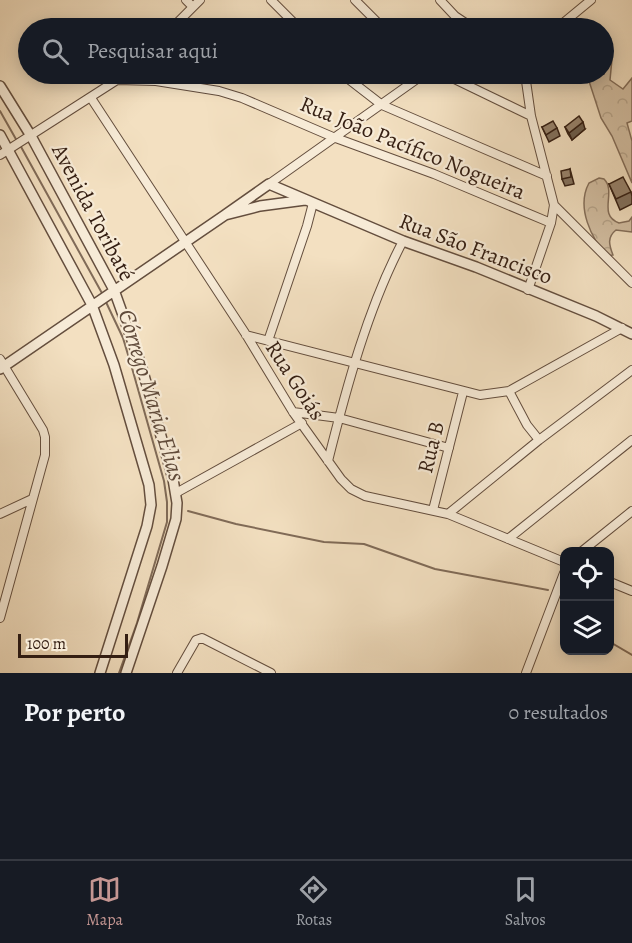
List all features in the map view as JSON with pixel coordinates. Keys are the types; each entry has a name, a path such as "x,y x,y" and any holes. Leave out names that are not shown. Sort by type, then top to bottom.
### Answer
{"street":[{"path":"186,0 193,7"},
{"path":"182,18 200,0"},
{"path":"271,0 289,18"},
{"path":"355,0 373,18"},
{"path":"440,0 459,18"},
{"path":"569,18 591,0"},
{"path":"0,155 111,84"},
{"name":"Rua João Pacífico Nogueira","path":"175,84 219,91 265,106 333,137 434,174 551,223"},
{"path":"355,84 382,105 547,176"},
{"path":"0,618 45,455 43,430 1,365 225,215 410,84"},
{"path":"465,84 531,116"},
{"path":"526,84 531,116 554,205 551,223 528,290"},
{"name":"Avenida Toribaté","path":"0,86 30,137 112,292 142,368 176,493 176,519 126,673"},
{"name":"Rua Goiás","path":"91,98 246,335 293,412 351,489 364,496 448,514 560,560"},
{"name":"Avenida Toribaté","path":"0,135 11,148 37,206 95,303 149,485 151,505 147,526 100,673"},
{"name":"Rua São Francisco","path":"269,184 403,242 467,264 596,316 632,334"},
{"path":"225,215 260,206 309,202 307,226 268,340"},
{"name":"Rua João Pacífico Nogueira","path":"554,205 632,283"},
{"path":"328,461 355,364 382,287 403,242"},
{"path":"246,335 480,395 509,391 622,328"},
{"path":"448,514 539,440 632,370"},
{"path":"509,391 527,425 539,440"},
{"name":"Rua B","path":"433,510 463,392"},
{"path":"293,412 339,418 448,447"},
{"path":"176,493 302,423"},
{"path":"508,539 632,440"},
{"path":"0,514 32,499"},
{"path":"587,547 632,511"},
{"path":"614,583 630,588"},
{"path":"526,673 560,584"},
{"path":"177,673 196,640 202,638 267,672"}],"green space":[{"path":"632,78 632,121 627,123 632,141 632,183 612,136 601,118 590,84 614,83 623,89"},
{"path":"599,178 604,179 609,190 609,215 619,223 629,221 632,217 632,232 616,230 611,235 610,245 613,255 608,256 591,232 585,212 585,192 589,183"}],"building":[{"path":"579,116 583,122 569,133 565,127"},
{"path":"553,121 557,128 546,135 542,127"},
{"path":"570,169 571,177 562,179 561,171"},
{"path":"623,177 631,192 616,199 609,184"}],"waterway":[{"name":"Córrego Maria Elias","path":"0,111 17,141"},
{"name":"Córrego Maria Elias","path":"20,145 103,295"},
{"name":"Córrego Maria Elias","path":"105,300 123,338 164,481 167,502 167,522 137,623 119,673"},
{"path":"188,511 236,524 324,542 364,544 435,569 548,590"},
{"path":"614,644 632,655"}]}
